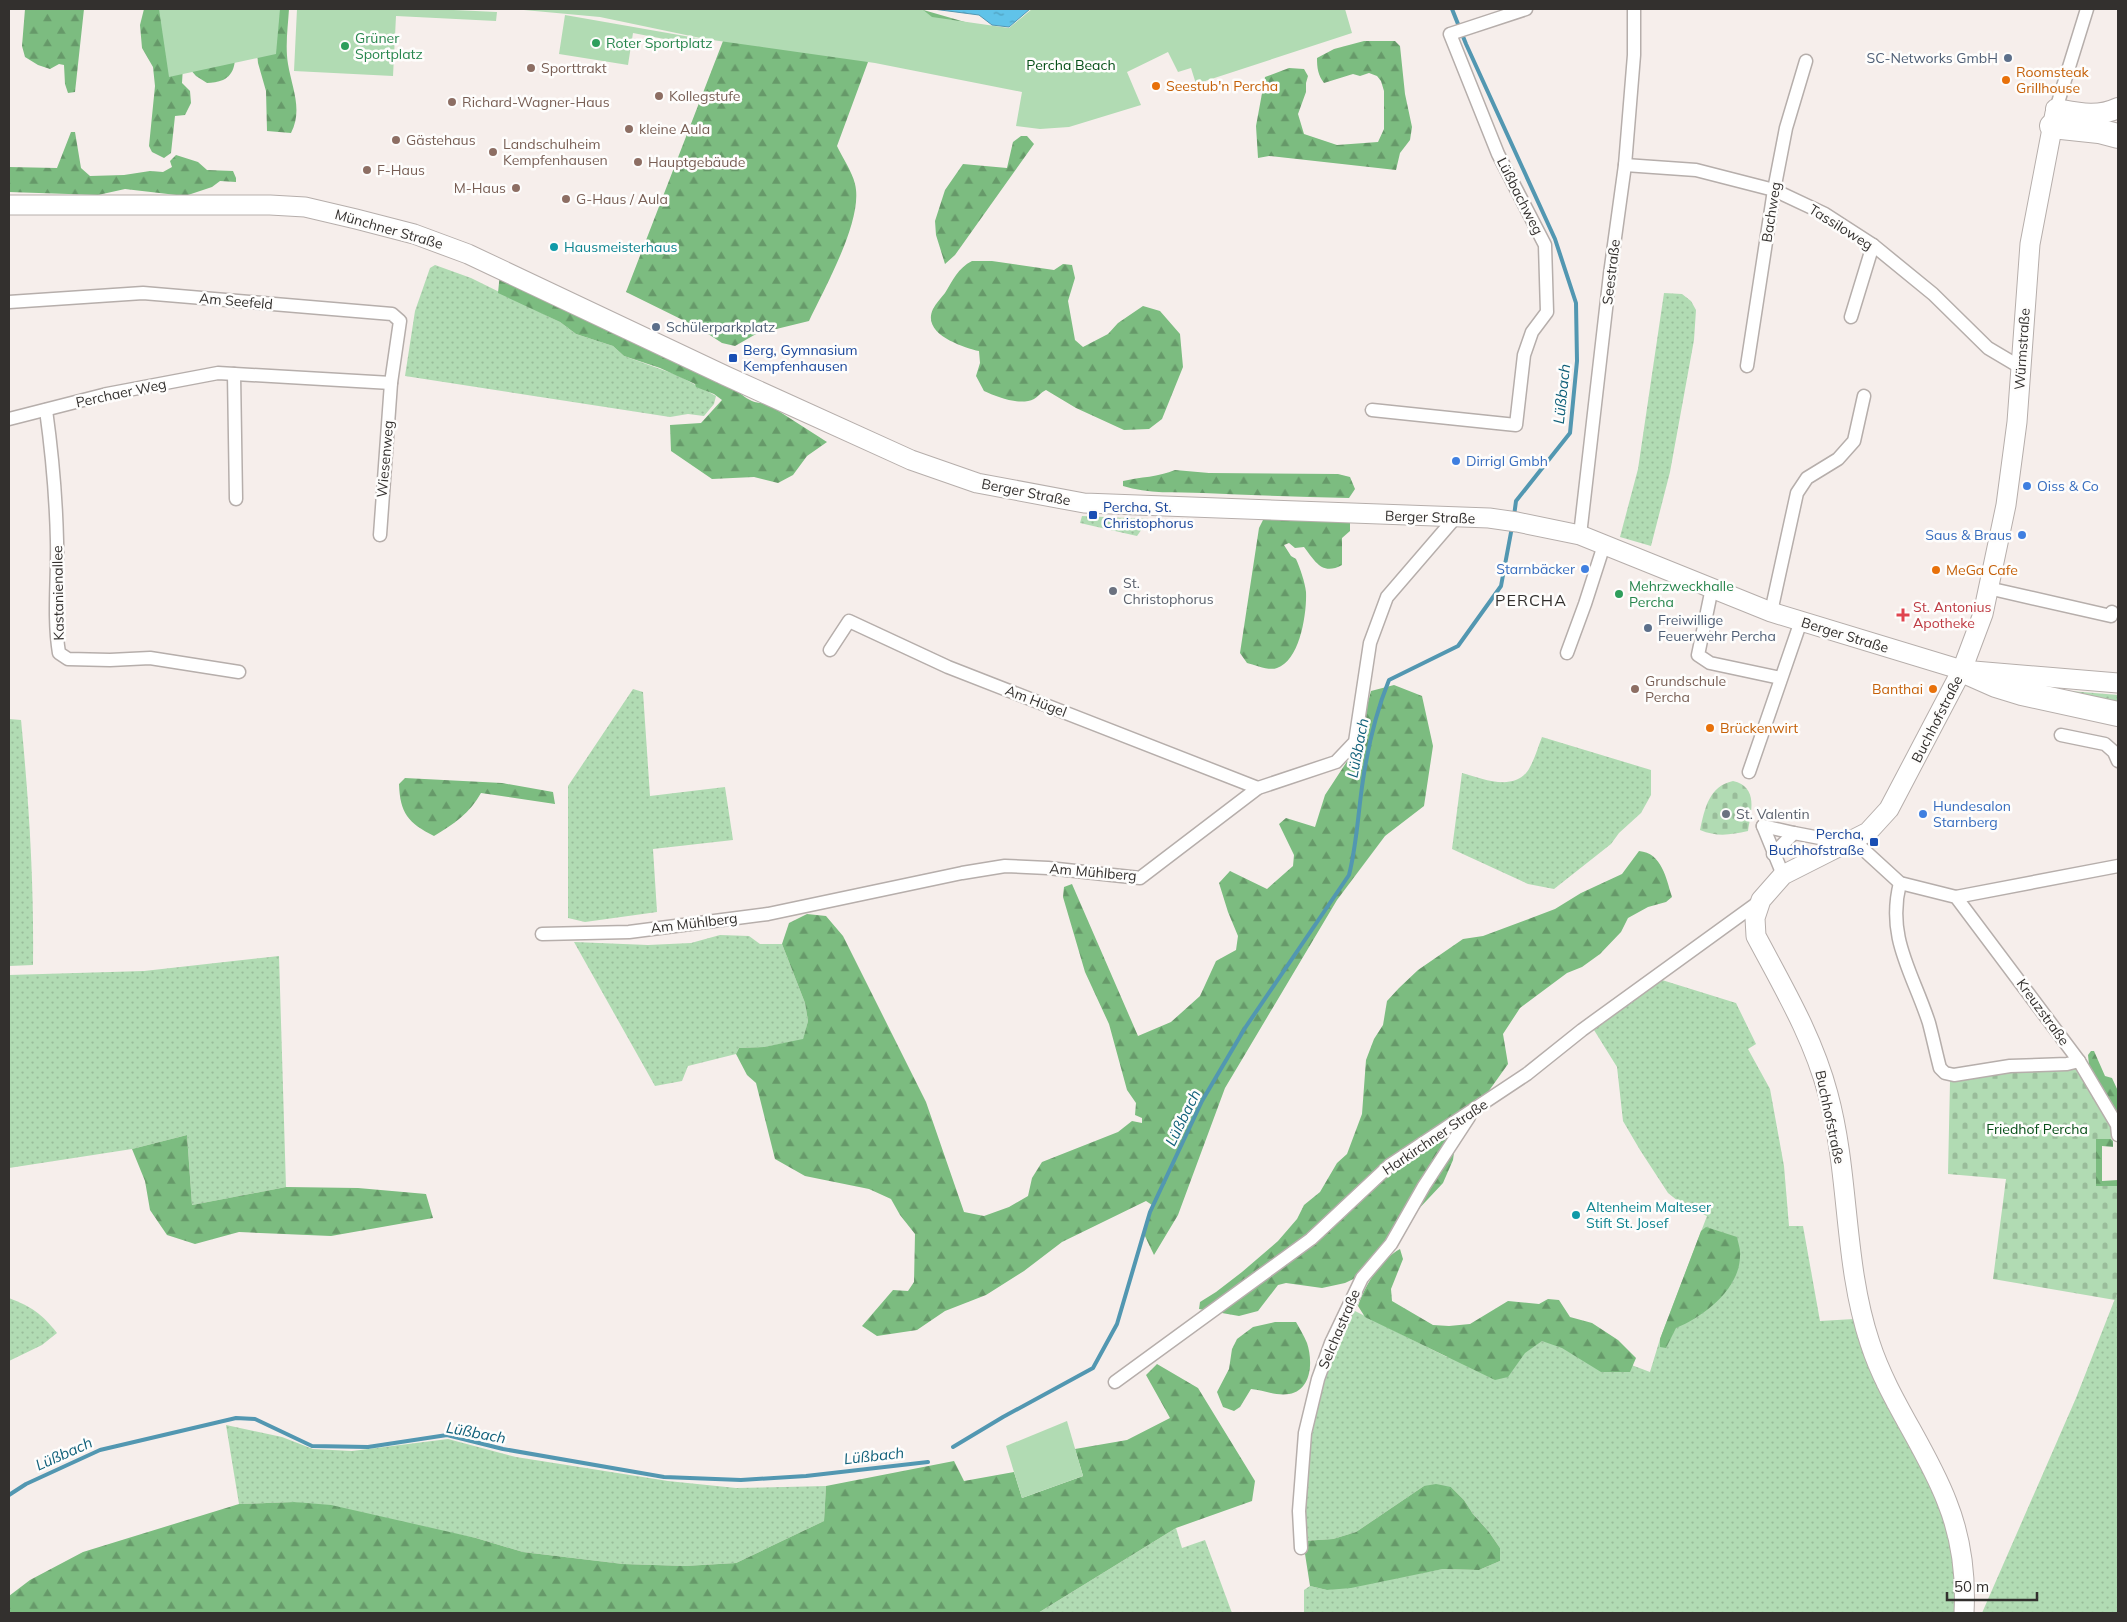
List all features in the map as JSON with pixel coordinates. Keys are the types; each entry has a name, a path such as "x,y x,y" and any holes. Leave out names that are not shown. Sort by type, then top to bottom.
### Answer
{"highway":[{"path":"2054,118 2118,136"},
{"path":"1962,670 1996,685 2022,693 2118,714"}],"main road":[{"path":"2054,118 2109,112 2118,108"},
{"name":"Würmstraße","path":"1962,670 1983,614 2007,495 2017,422 2030,244 2054,118"},
{"name":"Münchner Straße","path":"9,205 270,205 305,207 356,219 414,234 468,254 739,382"},
{"name":"Berger Straße","path":"739,382 912,460 977,483 1084,503 1489,518 1518,522 1580,535 1771,612 1962,670 2118,683"},
{"name":"Buchhofstraße","path":"1962,670 1890,809 1868,832 1783,875 1761,900 1756,918 1756,936 1816,1053 1828,1095 1839,1150 1848,1232 1860,1311 1870,1344 1886,1384 1947,1502 1963,1567 1964,1613"}],"street":[{"name":"Lüßbachweg","path":"1372,410 1516,425 1524,355 1532,332 1548,312 1545,245 1498,154 1450,34 1526,9"},
{"name":"Seestraße","path":"1580,535 1610,274 1625,165 1634,55 1634,9"},
{"path":"2054,118 2087,9"},
{"name":"Bachweg","path":"1748,366 1774,190 1786,128 1806,60"},
{"name":"Tassiloweg","path":"1625,165 1696,170 1774,190 1825,214 1873,245 1933,294 1988,348 2020,367"},
{"path":"1851,317 1873,245"},
{"name":"Am Seefeld","path":"9,302 143,293 392,314 400,321 391,382"},
{"name":"Perchaer Weg","path":"9,419 107,394 218,373 391,382"},
{"path":"234,374 236,499"},
{"name":"Wiesenweg","path":"380,535 391,382"},
{"path":"1771,612 1797,493 1807,478 1838,460 1854,441 1864,396"},
{"name":"Kastanienallee","path":"46,410 57,542 56,590 59,653 68,659 110,660 150,658 239,672"},
{"name":"Am Mühlberg","path":"542,934 629,932 768,914 962,873 1005,866 1048,868 1140,878 1258,788 1336,762 1355,742 1370,643 1387,597 1455,518"},
{"path":"1567,653 1604,545"},
{"path":"1712,588 1698,655 1710,663 1780,678"},
{"path":"1988,588 2111,616 2112,612"},
{"name":"Am Hügel","path":"830,650 849,621 948,667 1258,788"},
{"path":"1749,772 1801,621"},
{"path":"2061,735 2106,744 2114,752 2118,761"},
{"path":"1783,875 1762,826 1850,842 1900,883 1956,897 2118,866"},
{"path":"1773,854 1794,833"},
{"path":"1900,883 1895,903 1896,928 1912,982 1928,1023 1940,1068 1945,1073 1954,1075 2010,1066 2067,1064 2079,1061"},
{"name":"Kreuzstraße","path":"1956,897 2079,1061 2118,1125 2118,1135"},
{"name":"Harkirchner Straße","path":"1115,1382 1311,1239 1390,1165 1527,1074 1582,1030 1761,900"},
{"name":"Selchastraße","path":"1301,1548 1299,1511 1305,1433 1318,1379 1331,1343 1362,1278 1391,1244 1424,1186 1472,1112"}],"green space":[{"path":"25,9 84,9 75,92 68,93 65,84 64,65 59,64 50,69 38,65 25,57 22,46"},
{"path":"144,9 223,9 234,47 234,67 230,75 223,80 207,83 196,76 189,68 183,66 182,83 190,91 191,103 185,115 175,116 171,153 164,158 152,152 149,146 155,86 153,67 142,48 140,25"},
{"path":"159,9 280,9 276,54 169,77"},
{"path":"240,9 289,9 287,57 296,99 296,116 291,133 267,131 266,91 258,63 256,42"},
{"name":"Grüner Sportplatz","path":"297,9 432,9 497,12 496,21 396,16 393,76 294,71"},
{"name":"Percha Beach","path":"513,9 922,9 932,17 1009,28 1032,9 1345,9 1352,33 1196,84 1191,68 1178,72 1168,52 1127,72 1141,105 1069,127 1040,129 1016,126 1022,92 875,63 705,39 600,17"},
{"path":"920,9 1003,33 1065,18 902,60 868,62 837,146 854,179 856,199 854,216 833,273 809,321 756,334 735,346 722,343 699,328 626,292 723,41"},
{"name":"Roter Sportplatz","path":"565,15 702,39 701,46 633,33 628,65 559,54"},
{"path":"1364,41 1395,41 1400,46 1405,94 1412,127 1410,140 1400,153 1396,170 1269,156 1258,158 1256,126 1265,77 1289,68 1304,69 1308,76 1306,92 1298,114 1304,134 1337,145 1378,142 1384,129 1384,91 1381,81 1377,76 1369,73 1360,76 1353,74 1324,83 1318,68 1317,58 1334,49"},
{"path":"71,132 75,132 81,168 90,176 124,175 150,171 163,172 172,167 170,161 176,155 198,162 207,170 233,171 236,182 220,181 212,187 185,196 125,189 98,195 9,192 9,167 57,168"},
{"path":"1021,136 1027,136 1034,144 955,255 945,264 936,235 935,221 945,190 963,164 1007,168 1013,142"},
{"path":"972,261 992,261 1054,270 1063,264 1072,265 1075,278 1068,301 1075,340 1083,347 1108,334 1118,323 1143,306 1160,311 1180,334 1183,367 1162,419 1149,429 1124,430 1076,408 1046,390 1034,399 1022,402 1002,398 984,391 976,376 980,363 979,351 945,338 933,326 931,318 934,307 956,275"},
{"path":"435,265 471,278 560,322 576,334 613,346 624,356 677,375 716,396 714,404 704,416 688,414 670,417 405,376 415,311 430,268"},
{"path":"500,273 727,379 739,392 749,399 754,402 766,403 827,442 807,456 793,475 778,483 754,477 712,479 671,451 670,425 701,423 722,400 714,394 696,387 695,384 660,368 624,356 613,346 576,334 560,322 498,293"},
{"path":"1664,293 1682,294 1691,301 1696,310 1694,340 1670,472 1651,546 1620,537 1638,469"},
{"path":"1175,470 1209,473 1338,474 1350,477 1355,489 1349,498 1162,492 1132,489 1123,486 1123,481 1156,476"},
{"path":"1082,516 1149,519 1137,536 1080,523"},
{"path":"1268,518 1350,520 1350,531 1342,538 1342,565 1335,568 1324,568 1316,562 1304,547 1295,548 1289,543 1284,545 1291,556 1296,559 1305,584 1306,601 1297,646 1285,664 1274,669 1247,663 1240,653 1259,528 1263,520"},
{"path":"1394,685 1422,696 1433,746 1424,806 1385,836 1337,900 1225,1088 1178,1215 1154,1255 1143,1232 1152,1205 1146,1201 1062,1242 1024,1271 986,1295 945,1311 917,1330 877,1336 862,1326 893,1290 908,1291 914,1282 915,1234 900,1215 891,1199 869,1189 805,1176 775,1159 756,1083 747,1075 736,1054 739,1048 764,1047 803,1039 808,1021 805,1003 782,944 789,923 807,914 826,916 843,936 926,1102 964,1212 984,1216 1009,1207 1028,1196 1032,1178 1042,1162 1118,1132 1132,1121 1142,1123 1142,1118 1135,1115 1136,1103 1127,1090 1109,1024 1085,972 1063,897 1064,887 1072,884 1138,1036 1171,1022 1200,996 1216,961 1236,950 1238,936 1219,883 1230,871 1267,889 1293,866 1294,855 1279,824 1286,818 1315,827 1325,795 1361,740 1362,724 1371,691"},
{"path":"2035,688 2118,695 2118,707"},
{"path":"633,689 643,692 650,796 725,787 733,840 653,849 657,912 585,922 568,918 568,786"},
{"path":"9,719 21,720 30,842 33,965 9,966"},
{"path":"1542,737 1651,770 1651,795 1641,813 1619,833 1611,844 1554,889 1528,884 1452,849 1462,773 1489,781 1508,782 1517,780 1530,767"},
{"path":"405,778 502,783 553,792 555,804 481,793 461,818 434,836 412,821 404,810 401,803 399,784"},
{"path":"1733,781 1741,784 1750,794 1751,808 1748,831 1724,835 1700,830 1706,806 1713,793 1718,788"},
{"path":"1639,851 1653,856 1658,861 1672,897 1666,902 1648,907 1628,918 1621,932 1600,954 1582,967 1567,973 1520,1008 1503,1034 1508,1064 1456,1137 1453,1160 1443,1183 1399,1230 1364,1274 1345,1283 1322,1288 1286,1283 1278,1285 1258,1311 1239,1316 1199,1309 1200,1302 1242,1272 1278,1241 1297,1219 1304,1205 1320,1192 1337,1163 1347,1154 1362,1114 1366,1060 1374,1039 1383,1025 1387,1001 1399,988 1418,970 1463,939 1483,936 1555,909 1581,893 1622,874"},
{"path":"720,935 749,936 760,944 782,944 805,1003 808,1021 803,1040 764,1047 739,1048 736,1054 688,1066 682,1081 655,1086 574,942 648,945 691,943"},
{"path":"279,956 286,1187 192,1205 187,1135 132,1149 9,1168 9,975 144,971"},
{"path":"1662,980 1736,1003 1756,1044 1748,1049 1770,1089 1784,1166 1789,1226 1803,1226 1820,1321 1871,1318 1881,1352 1964,1525 1973,1568 1974,1613 1304,1613 1304,1590 1310,1586 1327,1590 1443,1569 1479,1570 1500,1561 1500,1548 1464,1500 1451,1487 1424,1486 1356,1532 1333,1539 1303,1541 1301,1492 1318,1379 1351,1309 1447,1357 1529,1326 1650,1372 1660,1339 1707,1216 1683,1205 1668,1193 1640,1150 1623,1121 1617,1067 1594,1030"},
{"path":"2091,1051 2094,1051 2105,1076 2112,1078 2118,1091 2118,1114 2089,1065 2088,1055"},
{"name":"Friedhof Percha","path":"2077,1067 2112,1127 2111,1139 2096,1139 2096,1186 2118,1186 2118,1291 2115,1300 1993,1279 2006,1179 1948,1174 1950,1081 2010,1069"},
{"path":"187,1135 192,1205 286,1187 358,1188 426,1194 433,1218 331,1236 239,1232 195,1244 167,1235 150,1210 145,1181 132,1149"},
{"path":"2096,1138 2111,1139 2113,1141 2113,1147 2102,1146 2102,1181 2118,1180 2118,1186 2096,1186"},
{"path":"1706,1227 1737,1237 1740,1254 1734,1280 1708,1309 1676,1328 1666,1348 1660,1347 1660,1339 1701,1231"},
{"path":"1400,1249 1403,1259 1391,1289 1392,1301 1433,1325 1470,1324 1508,1301 1539,1304 1548,1299 1559,1300 1570,1317 1592,1323 1618,1340 1636,1358 1630,1372 1601,1372 1562,1348 1542,1341 1525,1353 1508,1377 1495,1380 1365,1317 1358,1306 1365,1290 1380,1266"},
{"path":"2118,1291 2118,1613 1982,1613 2076,1398"},
{"path":"9,1298 36,1312 57,1333 42,1345 9,1361"},
{"path":"1275,1322 1296,1322 1302,1332 1307,1343 1310,1358 1309,1374 1306,1381 1297,1391 1289,1394 1251,1389 1240,1407 1234,1411 1223,1407 1217,1392 1229,1369 1232,1349 1237,1339 1253,1327"},
{"path":"1157,1364 1198,1388 1255,1481 1252,1501 1176,1528 1038,1613 9,1613 9,1596 30,1580 83,1552 239,1504 294,1502 331,1505 476,1538 523,1552 623,1564 685,1566 736,1563 824,1521 826,1486 954,1461 964,1481 1014,1472 1022,1498 1083,1476 1075,1449 1127,1440 1170,1418 1146,1375"},
{"path":"1067,1421 1083,1476 1022,1498 1006,1446"},
{"path":"226,1425 282,1437 313,1449 352,1451 448,1439 516,1457 668,1481 736,1488 826,1486 824,1521 736,1563 685,1566 623,1564 523,1552 476,1538 294,1502 239,1504"},
{"path":"1436,1484 1451,1487 1464,1500 1500,1548 1500,1561 1479,1570 1443,1569 1351,1588 1327,1590 1310,1586 1303,1541 1333,1539 1356,1532 1424,1486"},
{"path":"1176,1528 1182,1548 1205,1540 1232,1613 1038,1613"}],"water":[{"path":"933,9 1030,9 1009,27 992,25 979,15"}],"waterway":[{"name":"Lüßbach","path":"1452,9 1466,44 1555,239 1576,303 1577,361 1570,433 1516,501 1514,516"},
{"name":"Lüßbach","path":"953,1447 1003,1417 1093,1368 1117,1324 1150,1212 1202,1101 1245,1028 1349,875 1354,852 1367,755 1376,717 1389,680 1458,646 1501,586 1512,527"},
{"name":"Lüßbach","path":"9,1495 26,1484 100,1450 236,1418 255,1419 312,1446 368,1447 447,1435 503,1449 664,1477 741,1480 806,1476 928,1462"}],"place":[{"name":"Roter Sportplatz","path":"596,43"},
{"name":"Grüner Sportplatz","path":"345,46"},
{"name":"SC-Networks GmbH","path":"2008,58"},
{"name":"Sporttrakt","path":"531,68"},
{"name":"Roomsteak Grillhouse","path":"2006,80"},
{"name":"Seestub'n Percha","path":"1156,86"},
{"name":"Kollegstufe","path":"659,96"},
{"name":"Richard-Wagner-Haus","path":"452,102"},
{"name":"kleine Aula","path":"629,129"},
{"name":"Gästehaus","path":"396,140"},
{"name":"Landschulheim Kempfenhausen","path":"493,152"},
{"name":"Hauptgebäude","path":"638,162"},
{"name":"F-Haus","path":"367,170"},
{"name":"M-Haus","path":"516,188"},
{"name":"G-Haus / Aula","path":"566,199"},
{"name":"Hausmeisterhaus","path":"554,247"},
{"name":"Schülerparkplatz","path":"656,327"},
{"name":"Berg, Gymnasium Kempfenhausen","path":"733,358"},
{"name":"Dirrigl Gmbh","path":"1456,461"},
{"name":"Oiss & Co","path":"2027,486"},
{"name":"Percha, St. Christophorus","path":"1093,515"},
{"name":"Saus & Braus","path":"2022,535"},
{"name":"Starnbäcker","path":"1585,569"},
{"name":"MeGa Cafe","path":"1936,570"},
{"name":"St. Christophorus","path":"1113,591"},
{"name":"Mehrzweckhalle Percha","path":"1619,594"},
{"name":"St. Antonius Apotheke","path":"1903,615"},
{"name":"Freiwillige Feuerwehr Percha","path":"1648,628"},
{"name":"Grundschule Percha","path":"1635,689"},
{"name":"Banthai","path":"1933,689"},
{"name":"Brückenwirt","path":"1710,728"},
{"name":"St. Valentin","path":"1726,814"},
{"name":"Hundesalon Starnberg","path":"1923,814"},
{"name":"Percha, Buchhofstraße","path":"1874,842"},
{"name":"Altenheim Malteser Stift St. Josef","path":"1576,1215"}],"district":[{"name":"PERCHA","path":"1531,600"}]}
